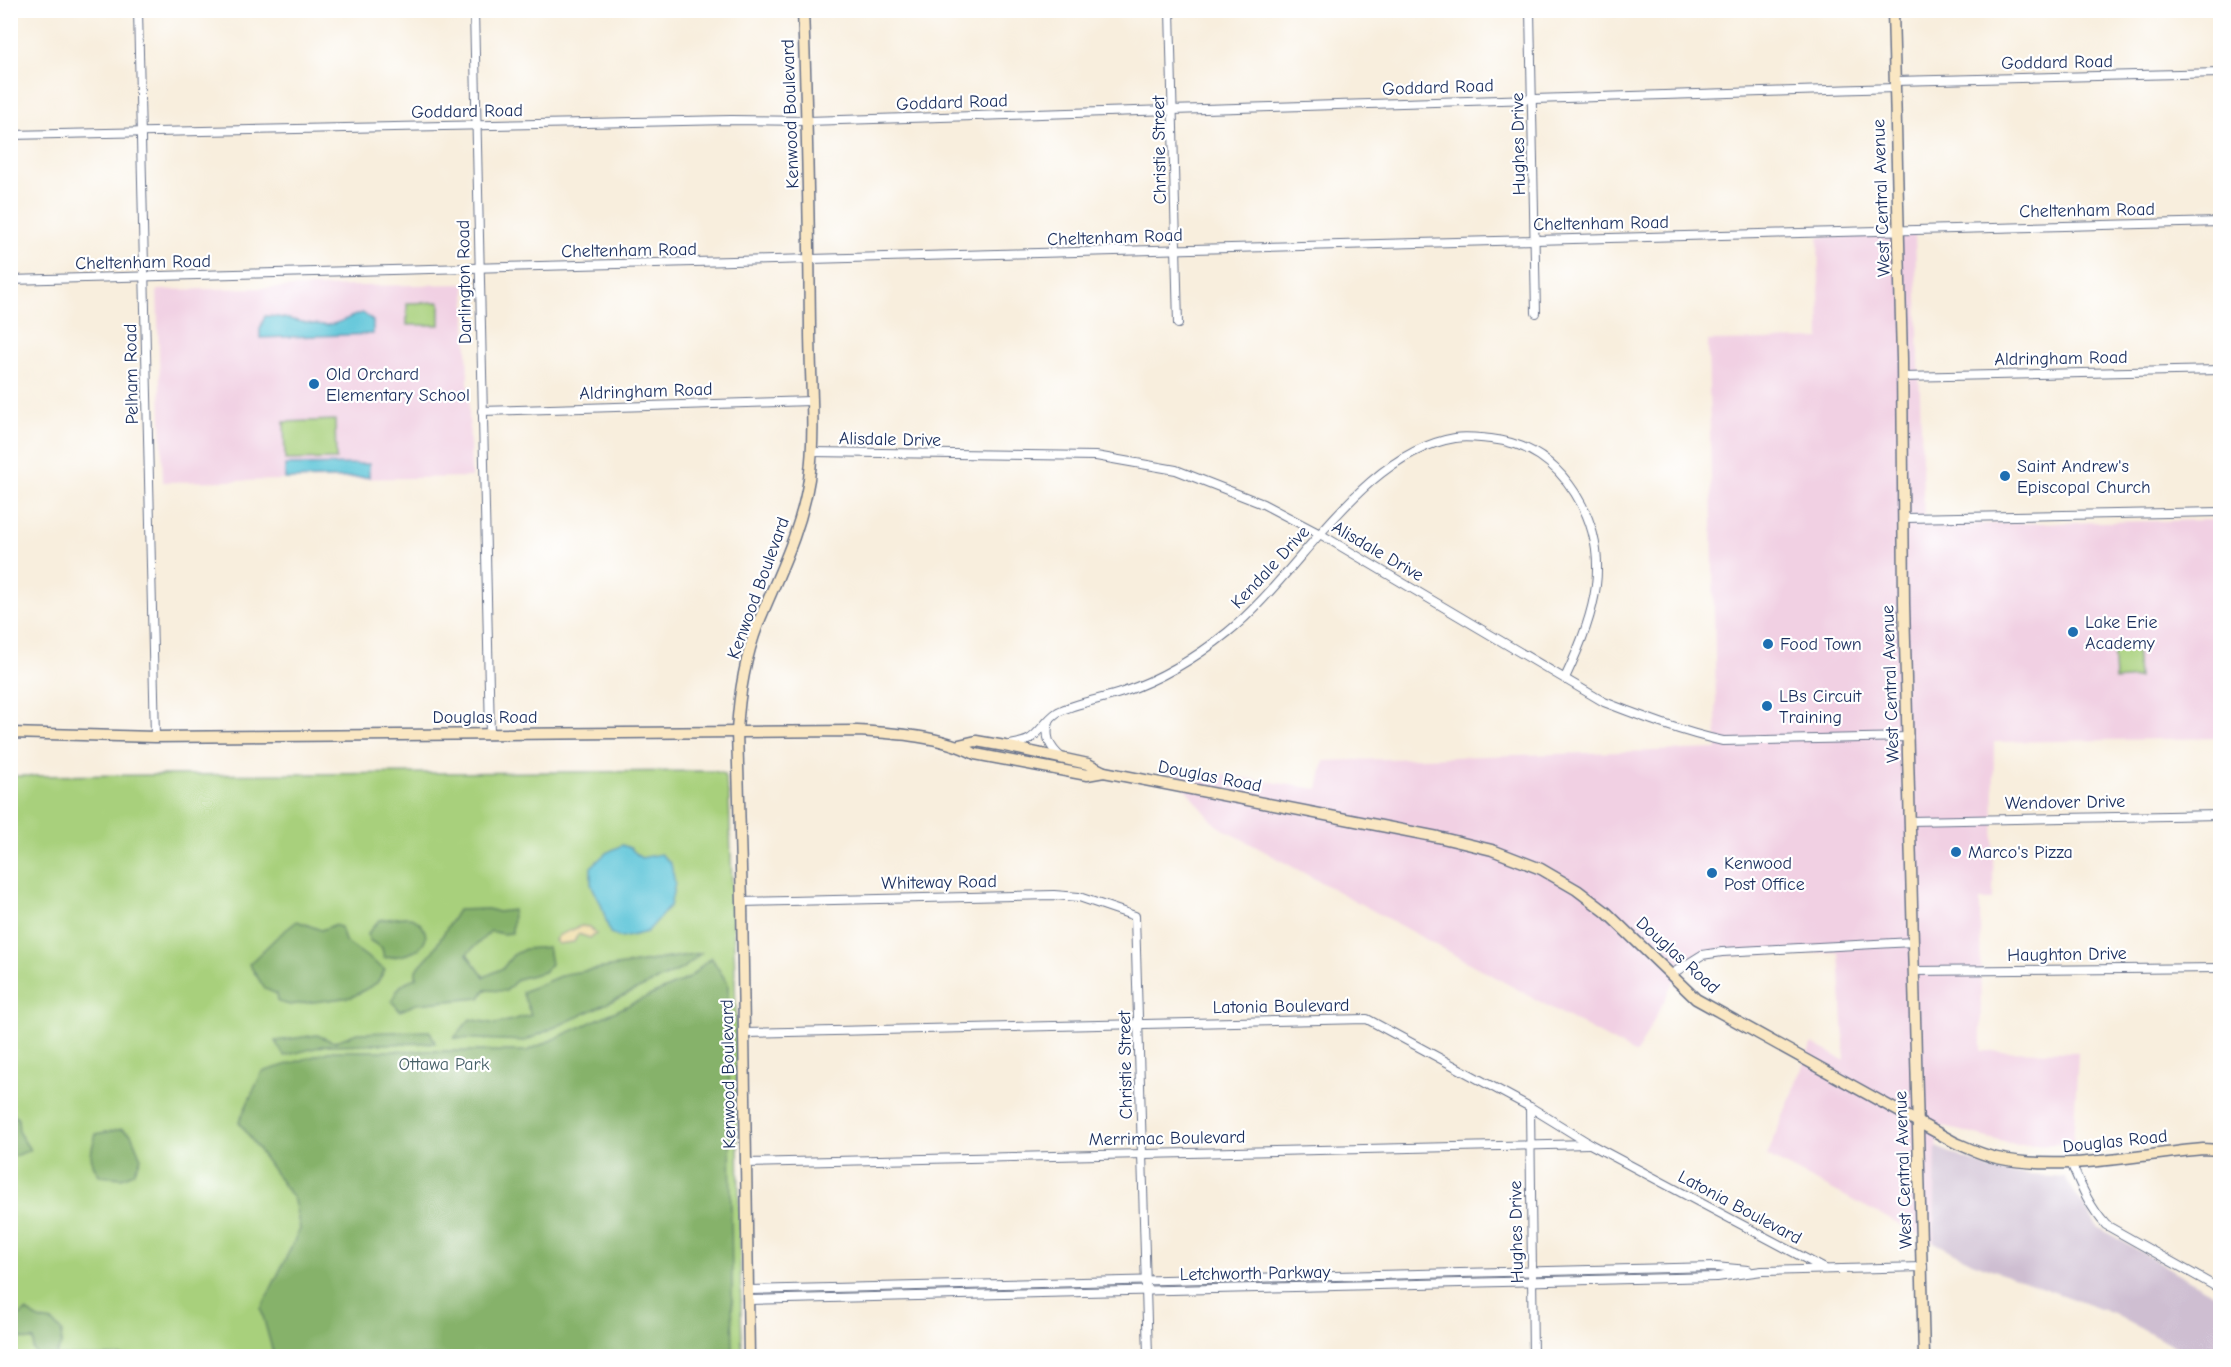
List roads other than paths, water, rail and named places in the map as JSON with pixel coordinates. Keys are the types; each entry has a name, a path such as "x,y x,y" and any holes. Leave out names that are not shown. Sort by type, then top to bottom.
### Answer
{"street":[{"name":"Pelham Road","path":"138,10 155,737"},
{"name":"Darlington Road","path":"474,10 490,734"},
{"name":"Kenwood Boulevard","path":"749,1356 738,705 758,625 796,535 806,498 811,452 810,260 804,10"},
{"name":"Christie Street","path":"1170,10 1178,324"},
{"name":"Hughes Drive","path":"1530,10 1536,313"},
{"name":"West Central Avenue","path":"1893,10 1905,518 1904,604 1924,1356"},
{"name":"Goddard Road","path":"10,135 731,120 807,121 1532,99 1895,84 2220,74"},
{"name":"Cheltenham Road","path":"10,280 2220,222"},
{"name":"Aldringham Road","path":"1902,377 2220,370"},
{"name":"Aldringham Road","path":"482,411 811,401"},
{"name":"Kendale Drive","path":"1005,746 1029,739 1050,717 1067,709 1146,683 1165,674 1211,645 1262,602 1320,534 1372,481 1391,466 1433,444 1468,437 1508,442 1533,451 1546,459 1573,490 1589,519 1596,549 1597,569 1591,616 1583,640 1565,678"},
{"name":"Alisdale Drive","path":"811,452 1101,457 1176,470 1263,504 1320,534 1614,706 1694,735 1723,741 1909,737"},
{"path":"1905,518 2220,512"},
{"path":"1050,717 1047,740 1062,758"},
{"name":"Douglas Road","path":"10,733 155,737 737,731 874,732 959,745 975,754 1087,775 1104,772"},
{"name":"Douglas Road","path":"959,745 976,741 1005,746 1088,764 1104,772 1438,837 1516,859 1560,879 1596,903 1695,998 1953,1143 1985,1155 2031,1162 2071,1163 2151,1153 2220,1150"},
{"name":"Wendover Drive","path":"1910,820 2220,815"},
{"name":"Whiteway Road","path":"741,902 1054,895 1079,897 1135,916"},
{"name":"Christie Street","path":"1135,916 1148,1356"},
{"path":"1670,975 1702,955 1722,952 1913,942"},
{"name":"Haughton Drive","path":"1913,971 2220,968"},
{"name":"Latonia Boulevard","path":"744,1033 1366,1019 1530,1107 1590,1144 1826,1269"},
{"name":"Hughes Drive","path":"1530,1107 1533,1356"},
{"name":"Merrimac Boulevard","path":"746,1162 1590,1144"},
{"path":"2071,1163 2093,1210 2106,1225 2220,1289"},
{"name":"Letchworth Parkway","path":"748,1295 1145,1281 1531,1271 1715,1267 1762,1271"},
{"name":"Letchworth Parkway","path":"748,1295 1532,1282 1717,1277 1762,1271 1923,1267"}],"water":[{"path":"363,313 373,321 373,334 260,338 260,329 265,316 327,325"},
{"path":"369,464 369,477 285,479 285,465"},
{"path":"622,845 630,848 641,858 661,854 671,864 675,883 670,906 647,932 622,938 610,933 601,904 591,884 591,867 606,853"}],"place":[{"name":"Old Orchard Elementary School","path":"314,384"},
{"name":"Saint Andrew's Episcopal Church","path":"2005,476"},
{"name":"Lake Erie Academy","path":"2073,632"},
{"name":"Food Town","path":"1768,644"},
{"name":"LBs Circuit Training","path":"1767,706"},
{"name":"Marco's Pizza","path":"1956,852"},
{"name":"Kenwood Post Office","path":"1712,873"}],"park label":[{"name":"Ottawa Park","path":"444,1064"}]}
